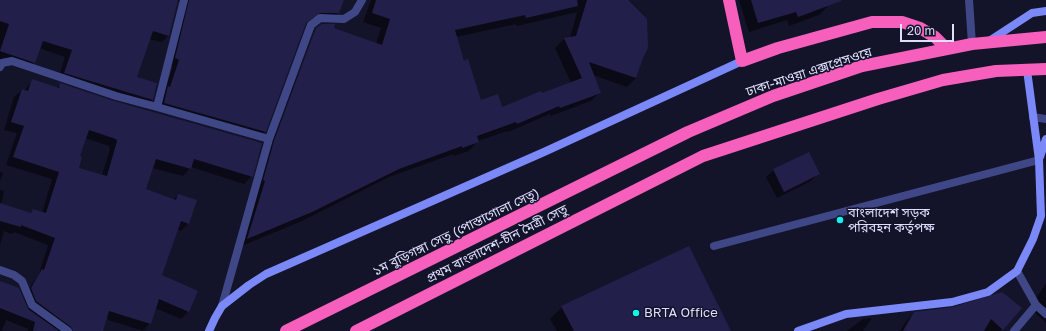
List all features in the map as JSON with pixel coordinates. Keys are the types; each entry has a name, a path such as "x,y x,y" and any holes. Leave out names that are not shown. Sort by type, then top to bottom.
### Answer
{"highway":[{"path":"728,0 742,61 778,48 872,22 902,22 920,28 935,37 947,49"},
{"name":"ঢাকা-মাওয়া এক্সপ্রেসওয়ে","path":"638,158 688,132 773,96 862,66 972,44 1046,37"},
{"path":"1027,70 1046,69"},
{"name":"প্রথম বাংলাদেশ-চীন মৈত্রী সেতু","path":"356,331 703,156 878,98 943,80 996,71 1027,70"},
{"name":"১ম বুড়িগঙ্গা সেতু (পোস্তাগোলা সেতু)","path":"286,331 638,158"}],"main road":[{"path":"987,43 1032,13 1046,11"},
{"path":"209,331 222,306 249,285 282,266 544,152 742,61"},
{"path":"798,331 846,314 952,302 988,292 1017,271 1033,239 1041,216 1039,160 1027,70"},
{"path":"1039,160 1046,139"}],"street":[{"path":"157,107 184,0"},
{"path":"222,306 269,139 311,25 320,18 344,19 355,12 362,0"},
{"path":"969,0 972,44"},
{"path":"0,67 2,63 12,61 116,96 269,139"},
{"path":"1033,117 1046,119"},
{"path":"714,246 1039,160"},
{"path":"0,270 14,275 22,282 32,304 68,331"},
{"path":"1017,271 1036,305 1046,314"},
{"path":"1014,331 1036,305"}],"building":[{"path":"0,0 178,0 169,36 153,31 137,77 157,83 153,100 64,73 72,50 43,41 35,63 0,51 9,24 0,21"},
{"path":"189,0 344,0 339,13 320,13 306,23 266,132 164,103 168,86 170,87 179,60 175,58"},
{"path":"376,0 577,0 578,6 526,18 525,15 455,30 464,61 468,59 481,100 498,94 502,107 541,91 542,93 582,78 564,38 576,36 587,0 628,0 647,19 648,48 636,78 589,62 601,93 560,108 559,106 517,124 516,122 477,136 479,142 462,148 462,146 399,169 312,212 247,239 265,181 263,180 274,141 316,28 322,24 335,24 334,28 382,45 390,19 372,13"},
{"path":"751,0 841,1 798,17 796,12 758,23"},
{"path":"32,79 59,88 60,83 114,101 262,143 253,177 194,159 191,169 156,159 146,189 176,200 178,194 197,200 189,224 181,221 162,275 198,291 189,312 159,299 151,324 109,311 103,331 73,331 71,327 36,301 31,288 42,269 44,270 55,238 21,225 21,227 0,221 0,203 31,213 33,209 46,213 59,172 13,157 24,126 11,122 22,89 28,91","holes":["89,130 116,139 117,141 107,176 79,168 82,157 80,156"]},
{"path":"809,152 820,174 784,192 773,169"},
{"path":"689,246 731,331 574,331 561,306"},
{"path":"0,281 19,288 28,309 59,331 33,331 35,322 0,308"},
{"path":"1002,292 1022,308 1003,330 991,319 984,331 903,331 914,312 953,307"}],"place":[{"name":"বাংলাদেশ সড়ক পরিবহন কর্তৃপক্ষ","path":"840,220"},
{"name":"BRTA Office","path":"636,313"}]}
